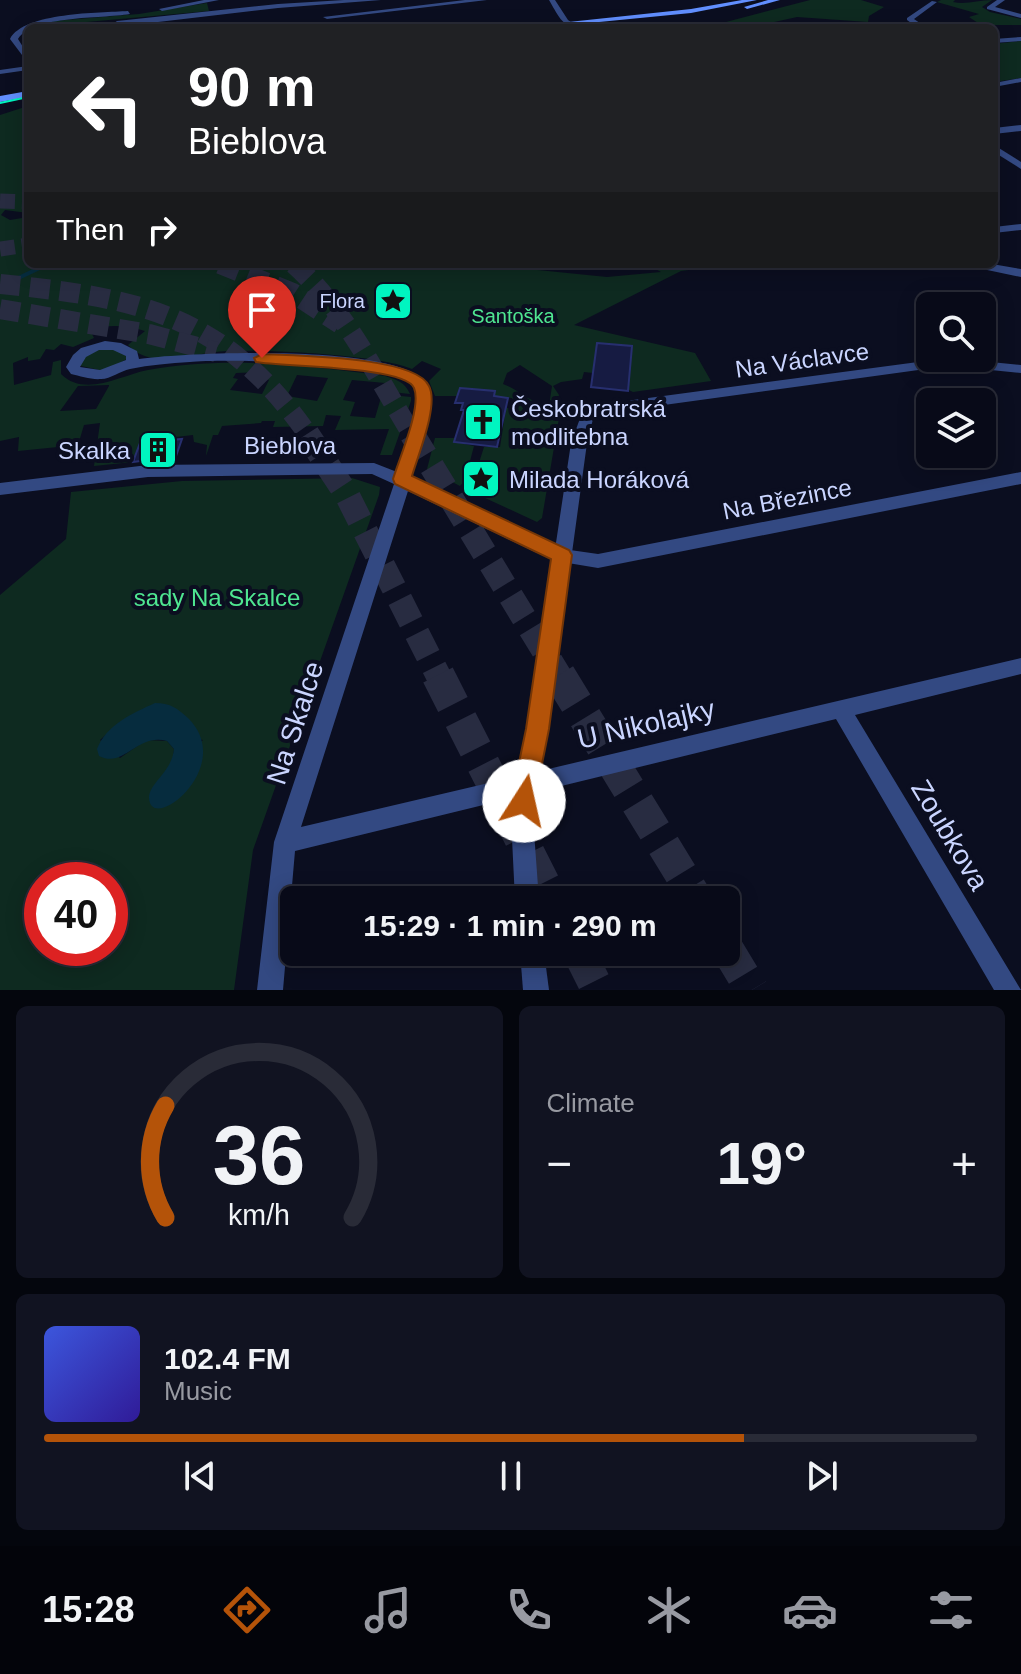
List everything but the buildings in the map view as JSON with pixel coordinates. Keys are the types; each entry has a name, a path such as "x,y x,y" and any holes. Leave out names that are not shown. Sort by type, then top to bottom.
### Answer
{"main road":[{"path":"594,24 754,0"},
{"path":"610,24 672,19 777,0"},
{"path":"0,102 24,97"}],"street":[{"path":"41,24 52,19 138,13 216,0"},
{"path":"124,24 378,0"},
{"path":"304,24 330,23 484,0"},
{"path":"552,0 570,24"},
{"path":"1002,0 989,8 1021,16"},
{"path":"917,24 909,19 934,2"},
{"path":"324,3 330,23"},
{"path":"24,31 17,33 14,39 24,55"},
{"path":"998,41 1021,39"},
{"path":"0,72 24,69"},
{"path":"998,84 1021,80"},
{"path":"998,131 1021,128"},
{"path":"998,151 1021,166"},
{"path":"998,230 1021,227"},
{"path":"994,268 1021,273"},
{"name":"Na Skalce","path":"136,362 235,357 288,359 379,368 414,378 422,387 423,407 402,479 285,842 270,990"},
{"name":"Na Václavce","path":"562,555 580,437 585,420 591,413 933,364 1021,369"},
{"name":"Bieblova","path":"0,489 137,472 190,469 374,468 562,555"},
{"name":"Na Březince","path":"562,555 603,561 1021,478"},
{"path":"526,886 522,818 538,729 562,555"},
{"name":"U Nikolajky","path":"285,842 1021,666"},
{"name":"Zoubkova","path":"841,710 1008,990"},
{"path":"533,966 536,990"}],"green space":[{"path":"810,0 861,0 884,7 869,16 868,22 797,17 765,24 691,24 726,22"},
{"path":"992,0 982,7 990,12 1021,19 1021,25 980,24 969,17 979,14 937,2"},
{"path":"207,3 209,11 46,24 53,21 139,14"},
{"path":"1021,41 1021,78 998,81 998,44"},
{"name":"Santoška","path":"24,107 24,212 5,210 1,215 10,220 24,218 24,268 517,268 607,277 661,272 654,268 704,268 681,271 574,325 695,353 711,381 633,392 593,373 584,372 582,379 553,386 559,395 556,405 559,418 542,518 537,522 470,491 484,447 500,447 506,408 511,408 512,398 494,397 495,391 460,388 457,396 435,396 429,381 441,369 422,361 412,369 376,360 295,352 219,352 154,358 140,354 128,345 145,331 117,326 97,328 90,330 94,338 73,347 61,344 54,350 46,349 40,359 28,361 28,357 13,363 14,385 51,375 53,362 61,360 61,374 71,381 92,385 148,370 177,366 266,364 385,376 403,384 410,394 383,391 385,383 352,380 343,400 355,402 350,416 375,418 382,394 411,397 411,401 392,455 380,455 389,429 335,430 341,416 326,415 323,426 273,427 275,421 262,421 222,426 218,435 213,435 206,456 207,445 194,442 193,435 142,441 133,462 94,466 100,423 84,425 78,445 18,451 19,437 0,441 0,115","holes":["520,365 552,386 549,406 537,403 503,384 507,373","236,373 265,374 263,378 269,380 262,394 230,390 238,379 233,378","297,375 328,378 317,401 287,396","109,385 96,409 60,411 78,386"]},
{"path":"112,348 127,356 127,359 104,371 81,366 81,360 94,350"},
{"path":"435,438 456,438 455,442 474,446 465,480 460,486 427,469"},
{"name":"sady Na Skalce","path":"352,478 380,487 253,850 234,990 0,990 0,595 66,539 71,492 182,481","holes":["120,722 203,740 159,780 173,762 174,749 167,741 146,740 120,758 100,740"]}],"water":[{"path":"155,703 173,707 188,718 200,737 203,756 198,774 188,790 163,808 153,807 149,798 172,757 174,749 167,741 147,742 124,755 108,759 99,756 97,749 114,727"}],"waterway":[{"path":"10,282 40,268"}],"tunnel":[{"path":"0,201 24,202"},
{"path":"0,249 24,246"},
{"path":"230,268 293,293 340,324"},
{"path":"298,268 345,324 413,436"},
{"path":"0,284 95,296 137,306 175,320 211,338 245,363 277,395 309,436"},
{"path":"0,309 149,334 216,352"},
{"path":"307,434 347,495 439,677"},
{"path":"412,434 560,677"},
{"path":"438,675 545,886"},
{"path":"559,675 688,886"},
{"path":"586,966 598,990"},
{"path":"737,966 752,990"}],"tram line":[{"path":"0,103 24,98"}],"place":[{"name":"Flora","path":"393,301"},
{"name":"Českobratrská modlitebna","path":"483,422"},
{"name":"Skalka","path":"158,450"},
{"name":"Milada Horáková","path":"481,479"}],"route":[{"path":"262,358 379,368 414,378 422,387 423,407 402,479 562,555 538,729 524,801"}]}
